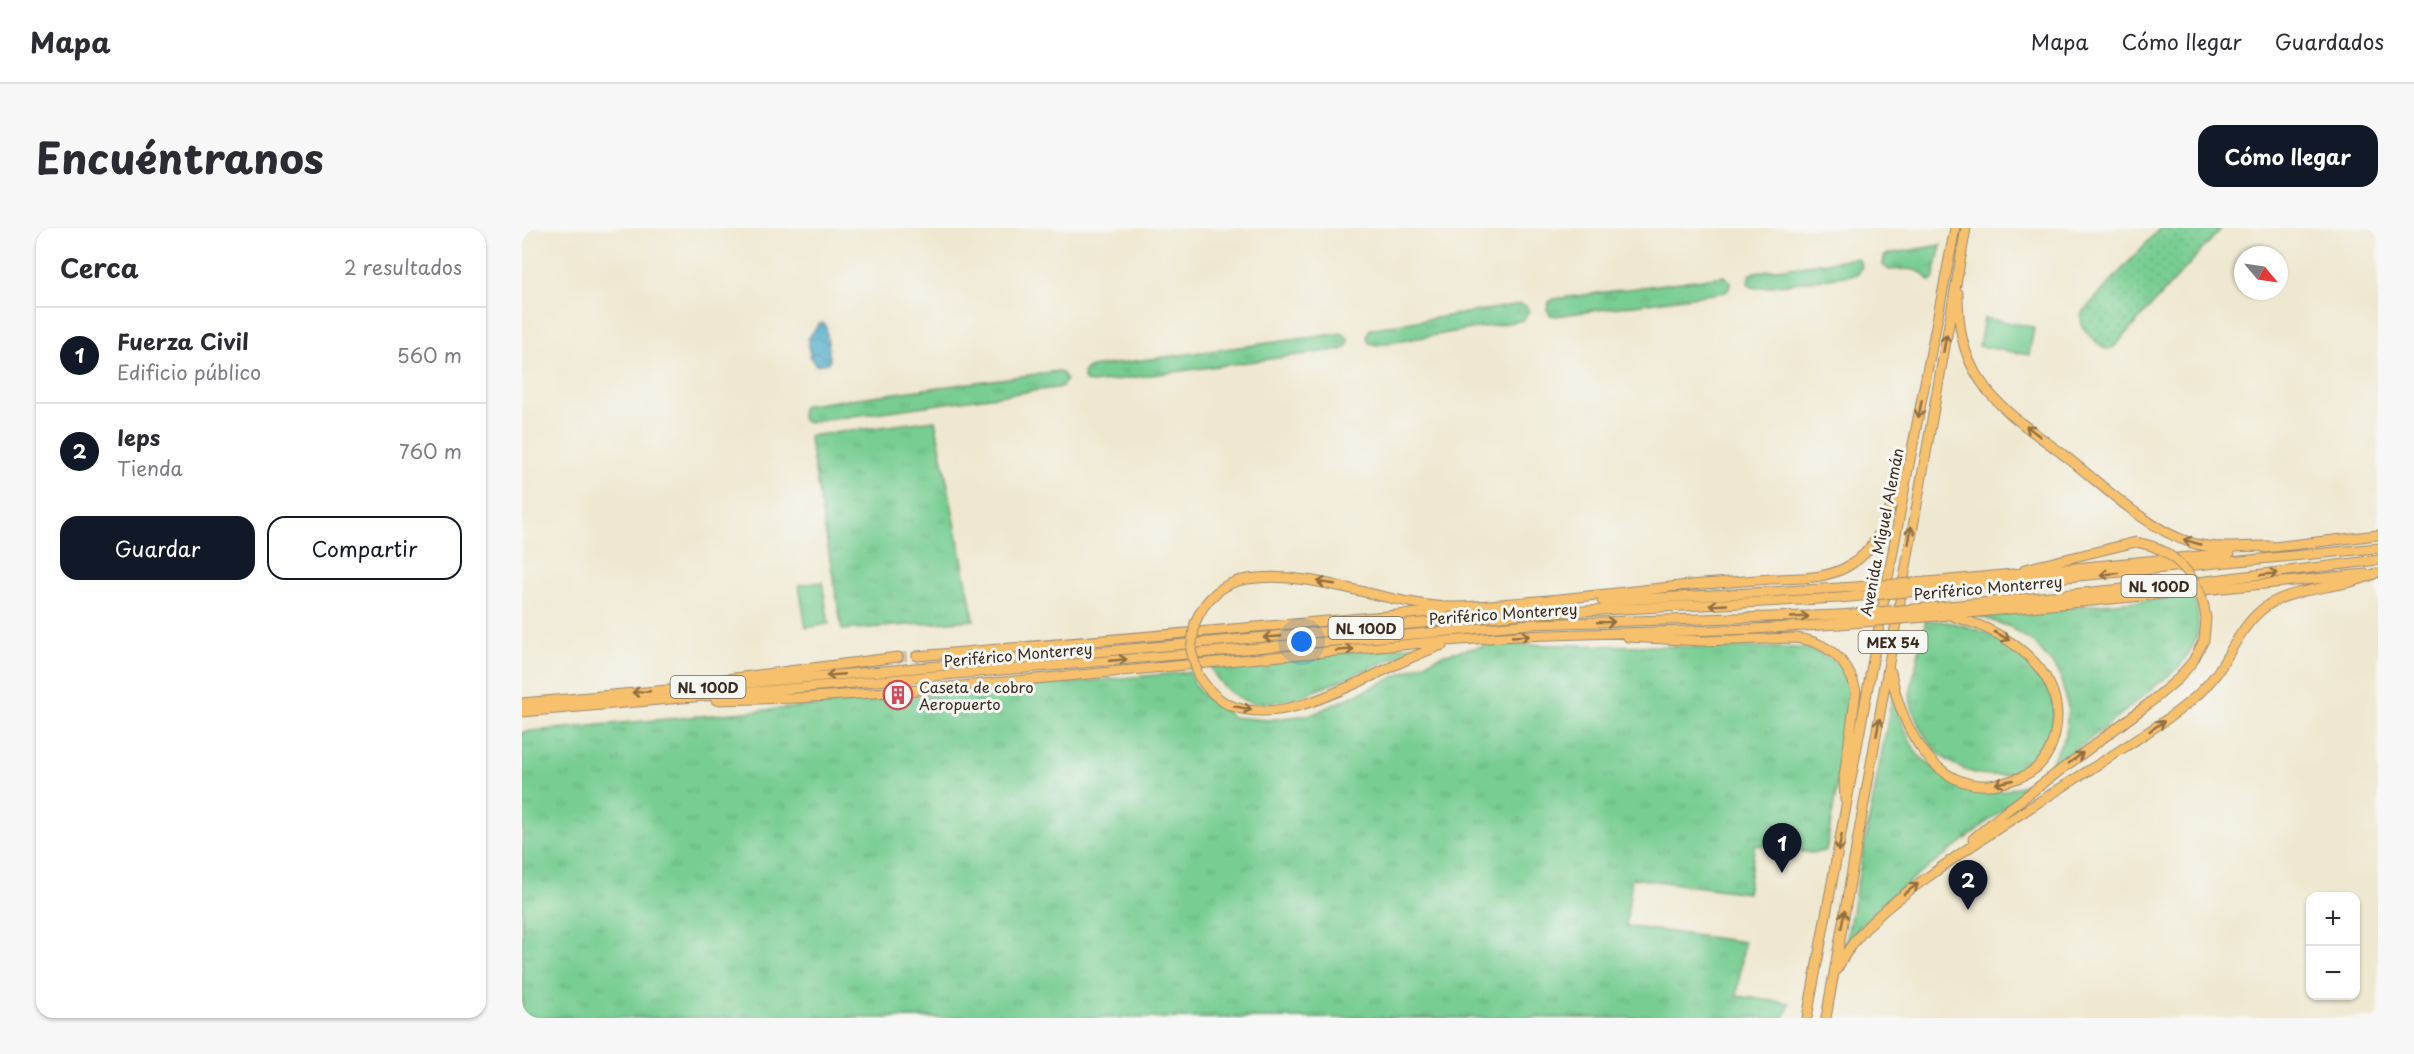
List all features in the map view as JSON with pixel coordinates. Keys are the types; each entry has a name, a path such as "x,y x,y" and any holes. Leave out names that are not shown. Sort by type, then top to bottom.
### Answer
{"highway":[{"name":"Avenida Miguel Alemán","path":"1807,1018 1955,228"},
{"name":"Avenida Miguel Alemán","path":"1826,1018 1966,228"},
{"path":"1958,267 1959,322 1964,346 1980,381 1999,403 2144,517 2188,542 2212,547 2271,546 2378,535"},
{"path":"917,656 1396,615 1687,585 1830,574 1851,565 1875,542 1907,475"},
{"path":"1966,848 1979,832 2178,679 2193,661 2204,639 2204,606 2199,590 2190,575 2178,562 2152,546 2136,542 1999,576"},
{"path":"1940,585 1999,576 2249,551 2271,546"},
{"name":"Periférico Monterrey","path":"522,703 1523,615 1839,593 2378,548"},
{"name":"Periférico Monterrey","path":"522,712 1518,625 1839,620 1941,613 2378,560"},
{"path":"1941,613 2377,573"},
{"path":"1832,980 1847,951 1869,924 1894,902 1966,848 2177,712 2208,684 2244,629 2268,605 2281,598 2346,585 2377,573"},
{"path":"1458,608 1418,604 1324,583 1260,578 1237,581 1225,586 1209,600 1195,623 1191,650 1198,675 1215,696 1235,707 1257,711 1285,708 1332,694 1432,649 1466,641"},
{"path":"1546,601 1839,593"},
{"path":"1889,663 1904,722 1921,750 1943,770 1959,780 1982,785 2016,779 2036,768 2050,747 2057,726 2057,712 2051,686 2035,663 2011,641 1983,626 1941,613"},
{"path":"907,691 1140,668 1466,641 1575,634 1754,630 1839,620"},
{"path":"1575,634 1701,641 1796,638 1807,639 1827,647 1844,662 1854,682 1856,692 1844,777 1847,806"},
{"path":"697,687 733,678 898,657"},
{"path":"693,698 745,700 888,692"}],"green space":[{"path":"2160,228 2222,228 2113,348 2105,349 2084,329 2082,313"},
{"path":"1941,245 1933,280 1930,281 1917,270 1889,270 1883,265 1884,257 1888,254"},
{"path":"1856,258 1862,266 1858,274 1757,288 1748,283 1750,275 1755,272"},
{"path":"1724,276 1730,282 1726,292 1556,316 1550,315 1547,310 1549,302 1554,299"},
{"path":"1521,304 1529,311 1524,320 1377,345 1369,343 1367,338 1369,330 1374,328"},
{"path":"1984,318 2034,327 2029,355 1979,346"},
{"path":"1342,333 1349,342 1344,349 1092,383 1086,381 1083,376 1084,371 1091,367"},
{"path":"1059,371 1066,380 1062,387 810,422 804,421 801,416 802,408 807,405"},
{"path":"935,420 974,620 842,630 809,436"},
{"path":"822,582 829,624 806,628 799,585"},
{"path":"2194,596 2198,617 2197,634 2195,642 2179,667 1899,890 1870,916 1845,948 1893,692 1903,726 1917,754 1946,778 1968,790 2004,791 2033,782 2049,766 2066,735 2068,707 2059,672 2035,644 2010,627 1976,615"},
{"path":"1926,620 1971,628 2002,640 2027,658 2044,682 2052,700 2052,723 2038,753 2023,767 2005,774 1986,775 1966,770 1948,760 1932,746 1920,727 1910,697"},
{"path":"1430,644 1316,691 1270,703 1251,702 1236,696 1223,686 1210,666"},
{"path":"1493,644 1803,648 1823,655 1842,670 1850,686 1852,697 1826,851 1811,853 1755,845 1747,893 1632,878 1626,926 1744,942 1737,996 1790,1003 1784,1018 522,1018 522,732 1189,672 1199,691 1233,717 1268,720 1313,714 1445,654"}],"water":[{"path":"819,324 826,325 830,360 828,363 816,365 810,357 808,339"}],"tunnel":[{"path":"898,657 917,656"},
{"path":"888,692 907,691"}],"place":[{"name":"Caseta de cobro Aeropuerto","path":"898,695"},
{"name":"Fuerza Civil","path":"1782,873"},
{"name":"Ieps","path":"1968,910"}]}
